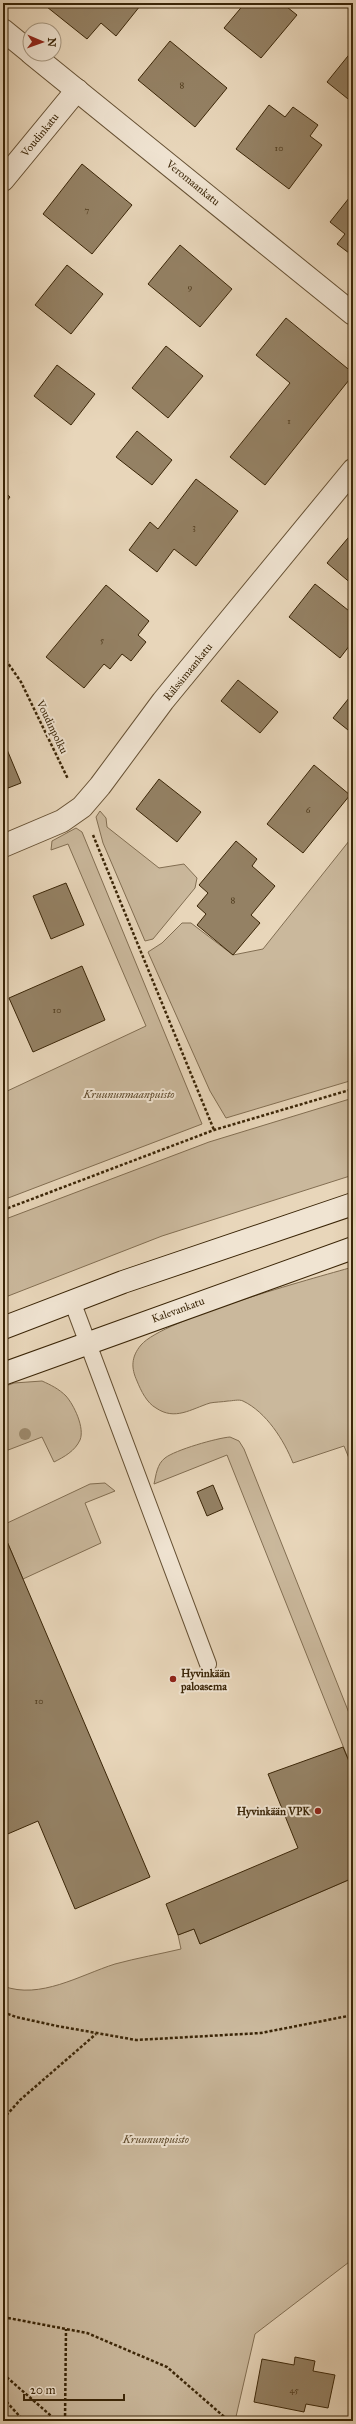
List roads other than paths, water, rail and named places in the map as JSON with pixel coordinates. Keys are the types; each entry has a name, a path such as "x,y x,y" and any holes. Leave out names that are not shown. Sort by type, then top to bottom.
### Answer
{"street":[{"path":"3,30 22,45"},
{"name":"Veromaankatu","path":"42,62 353,314"},
{"name":"Voudinkatu","path":"3,180 76,90"},
{"name":"Rälssimaankatu","path":"3,846 62,821 82,807 100,786 163,701 353,470"},
{"path":"3,1328 72,1300 353,1204"},
{"name":"Kalevankatu","path":"3,1374 353,1248"}],"lane":[{"path":"72,1300 208,1664"}],"place":[{"name":"Hyvinkään paloasema","path":"173,1679"},
{"name":"Hyvinkään VPK","path":"318,1811"}],"park label":[{"name":"Kruununmaanpuisto","path":"129,1094"},
{"name":"Kruununpuisto","path":"156,2139"}]}
